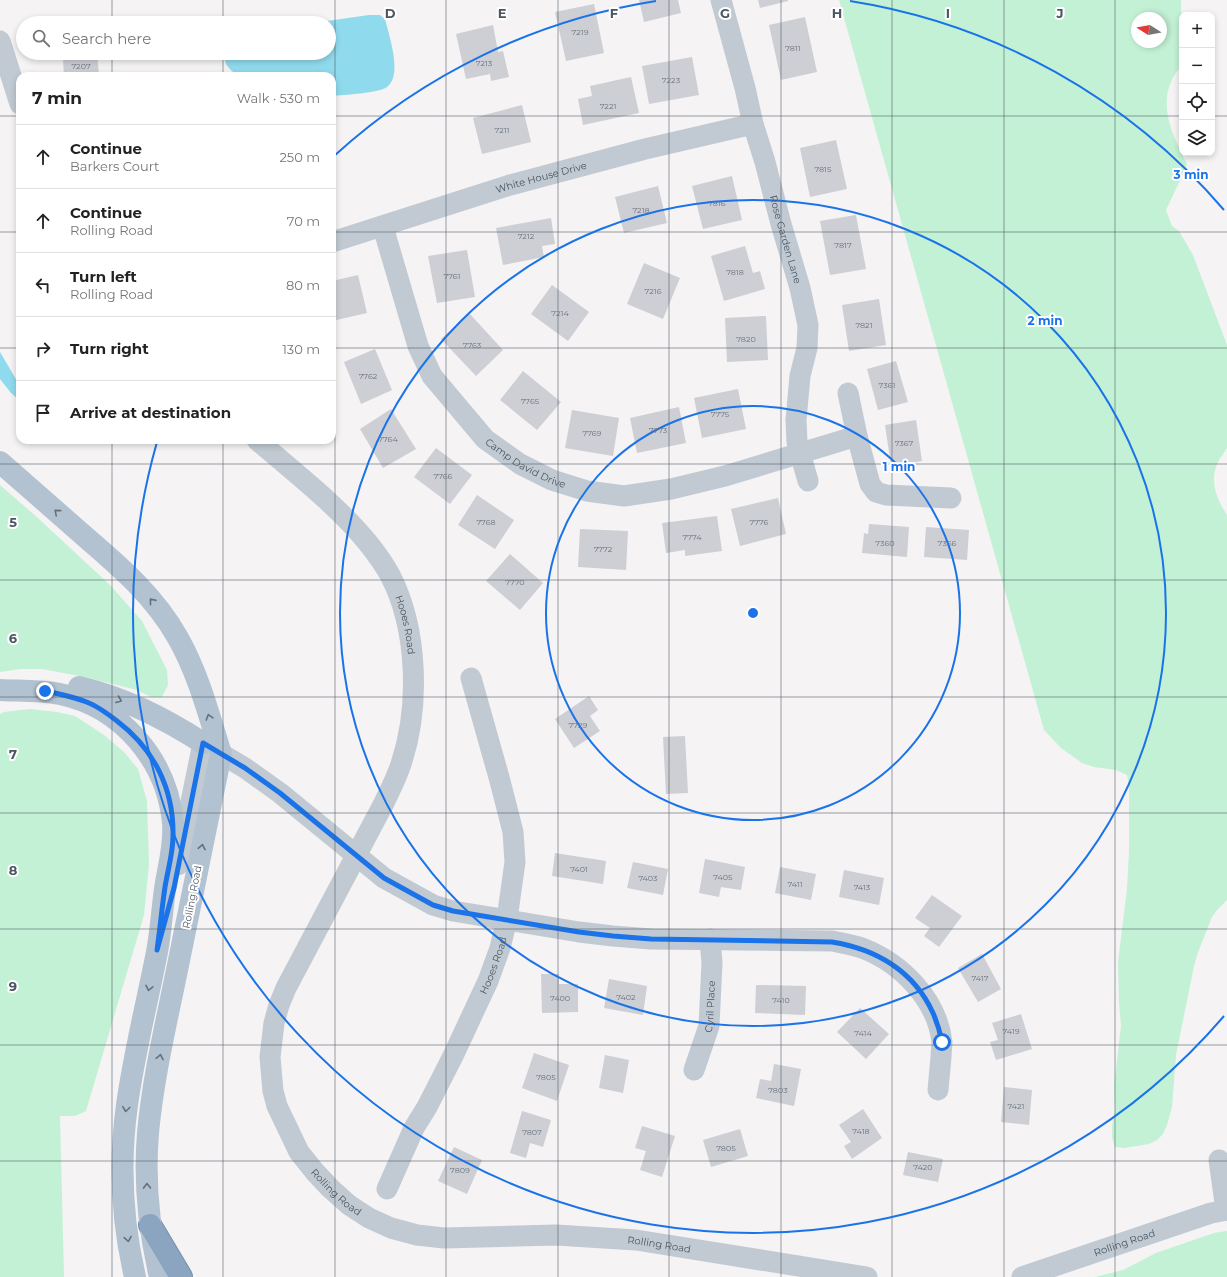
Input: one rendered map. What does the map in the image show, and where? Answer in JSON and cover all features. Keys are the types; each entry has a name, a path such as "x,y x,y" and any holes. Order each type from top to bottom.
{"highway":[{"path":"150,1225 181,1277"}],"main road":[{"path":"0,462 130,576 147,594 162,614 178,638 205,703 212,748"},
{"path":"0,690 26,681 43,681 80,687 118,699 158,716 212,748"},
{"path":"0,690 45,691 90,703 106,712 132,733 143,745 154,761 168,794 173,824 172,852 165,886 157,950"},
{"name":"Rolling Road","path":"160,1277 150,1225 147,1166 148,1134 158,1063 212,748"},
{"name":"Rolling Road","path":"135,1277 127,1235 123,1200 123,1133 132,1071 157,950"}],"street":[{"name":"Rose Garden Lane","path":"721,0 745,88 753,124 800,288 808,324 806,348 800,376 796,420 797,442 808,481"},
{"path":"0,40 16,91"},
{"name":"White House Drive","path":"336,241 510,185 753,124"},
{"name":"Camp David Drive","path":"383,227 418,346 432,376 485,439 520,464 552,480 587,491 624,496 671,489 725,476 857,436"},
{"path":"848,393 857,436 870,484 876,492 886,495 951,498"},
{"name":"Hooes Road","path":"262,444 323,498 368,543 390,575 406,618 412,653 413,689 408,738 395,781 356,856"},
{"name":"Hooes Road","path":"387,1189 414,1128 427,1107 453,1056 488,981 500,948 508,919 515,862 513,832 472,678"},
{"path":"212,748 245,768 280,793 384,878 433,905 453,911 579,932 613,936 651,939 832,942 862,948 876,954 905,974 928,1002 938,1024 942,1042 938,1090"},
{"name":"Rolling Road","path":"157,950 212,748"},
{"name":"Rolling Road","path":"356,856 286,988 274,1023 270,1057 273,1090 277,1106 299,1152 330,1188 349,1205 370,1218 392,1228 417,1235 444,1238 556,1235 636,1240 867,1277"},
{"name":"Cyril Place","path":"694,1070 710,1026 712,962 710,939"},
{"path":"1219,1160 1227,1210"},
{"name":"Rolling Road","path":"1022,1277 1211,1213 1227,1210"}],"green space":[{"path":"839,0 1181,0 1181,12 1179,12 1179,69 1169,87 1167,107 1170,126 1179,148 1179,156 1183,156 1187,164 1166,210 1172,226 1179,231 1193,255 1227,345 1227,448 1217,464 1214,473 1214,486 1218,498 1227,515 1227,900 1212,917 1198,952 1176,1055 1172,1107 1163,1134 1157,1140 1149,1144 1124,1148 1115,1147 1112,1138 1112,1126 1115,1109 1114,1086 1121,1026 1118,962 1127,889 1129,852 1129,786 1127,775 1116,770 1094,767 1082,763 1061,748 1044,730"},
{"path":"0,485 110,585 142,621 167,670 168,685 162,697 151,697 137,690 85,677 42,669 20,669 0,672"},
{"path":"30,709 75,716 104,735 124,752 138,769 147,801 149,864 144,915 86,1111 75,1116 60,1116 64,1277 0,1277 0,714 4,712"},
{"path":"1227,1231 1227,1277 1095,1277 1123,1270 1156,1253 1214,1233"}],"water":[{"path":"369,15 380,15 385,19 394,55 394,74 392,81 387,87 377,91 336,96 336,72 233,72 229,69 226,63 225,60 336,60 336,20"},
{"path":"0,352 16,379 16,397 0,379"}],"building":[{"path":"639,0 678,0 681,13 644,22"},
{"path":"758,0 788,0 788,1 760,8"},
{"path":"594,4 604,53 566,61 555,12"},
{"path":"805,17 817,72 781,80 769,25"},
{"path":"493,25 498,52 503,51 509,77 491,81 490,74 466,79 456,34"},
{"path":"692,57 699,95 649,104 642,66"},
{"path":"63,60 98,60 99,72 64,72"},
{"path":"631,77 639,113 583,125 578,99 592,96 590,86"},
{"path":"522,105 531,142 482,154 473,118"},
{"path":"836,140 847,189 810,197 800,148"},
{"path":"732,176 742,220 703,229 692,186"},
{"path":"658,186 667,223 624,233 615,197"},
{"path":"856,215 866,269 830,275 820,221"},
{"path":"551,218 555,244 542,246 544,257 503,265 496,228"},
{"path":"745,246 753,273 760,271 765,289 724,301 711,256"},
{"path":"467,250 475,297 437,303 428,256"},
{"path":"644,263 680,278 663,319 627,304"},
{"path":"358,275 367,313 336,320 336,280"},
{"path":"552,285 589,312 568,341 531,314"},
{"path":"879,299 886,345 849,351 842,305"},
{"path":"469,313 503,350 476,376 441,339"},
{"path":"766,316 768,360 727,362 725,318"},
{"path":"375,349 392,390 361,404 344,362"},
{"path":"896,361 908,402 878,410 867,369"},
{"path":"523,371 561,402 537,430 500,400"},
{"path":"738,389 746,429 702,438 694,398"},
{"path":"679,407 686,443 637,453 630,418"},
{"path":"391,409 416,449 383,468 360,429"},
{"path":"572,410 619,418 613,456 565,448"},
{"path":"916,420 922,461 891,466 885,425"},
{"path":"436,448 472,475 450,504 414,477"},
{"path":"477,495 514,520 495,549 458,525"},
{"path":"778,498 786,534 740,546 731,509"},
{"path":"717,516 722,551 685,556 685,550 666,553 662,523"},
{"path":"869,524 909,527 907,557 862,553 864,533 868,534"},
{"path":"926,527 969,530 967,560 924,557"},
{"path":"580,529 628,531 626,570 578,567"},
{"path":"510,554 543,583 520,610 486,581"},
{"path":"589,696 598,710 590,716 600,731 574,748 555,719"},
{"path":"685,736 688,793 666,794 663,737"},
{"path":"555,853 606,861 603,884 552,876"},
{"path":"705,859 745,867 741,890 721,887 719,897 699,893"},
{"path":"633,862 668,869 663,895 627,888"},
{"path":"780,867 816,874 811,900 775,893"},
{"path":"844,870 884,878 879,905 839,897"},
{"path":"932,895 962,916 939,947 924,936 930,928 915,918"},
{"path":"982,954 1001,989 978,1002 958,968"},
{"path":"541,974 559,974 559,984 578,984 578,1012 542,1013"},
{"path":"609,979 647,986 643,1015 604,1008"},
{"path":"756,985 806,986 805,1015 755,1013"},
{"path":"860,1008 889,1034 866,1059 837,1032"},
{"path":"1021,1014 1032,1049 996,1060 990,1042 998,1040 992,1023"},
{"path":"534,1053 569,1065 557,1101 522,1088"},
{"path":"605,1055 629,1060 623,1093 599,1088"},
{"path":"774,1064 801,1069 794,1106 756,1098 760,1079 771,1081"},
{"path":"1004,1087 1032,1090 1029,1125 1001,1122"},
{"path":"863,1109 882,1138 852,1159 844,1146 851,1142 839,1125"},
{"path":"522,1111 551,1120 543,1147 530,1143 526,1158 510,1153"},
{"path":"642,1126 675,1136 662,1177 640,1170 646,1151 635,1148"},
{"path":"740,1129 748,1156 711,1167 703,1140"},
{"path":"454,1147 482,1160 467,1194 438,1181"},
{"path":"908,1152 943,1159 938,1182 903,1175"}],"route":[{"path":"45,691 90,703 106,712 132,733 143,745 154,761 162,777 172,812 173,837 157,950 174,888 203,743 264,781 384,878 433,905 453,911 579,932 613,936 651,939 832,942 862,948 891,963 905,974 918,988 933,1012 938,1024 942,1042"}]}
